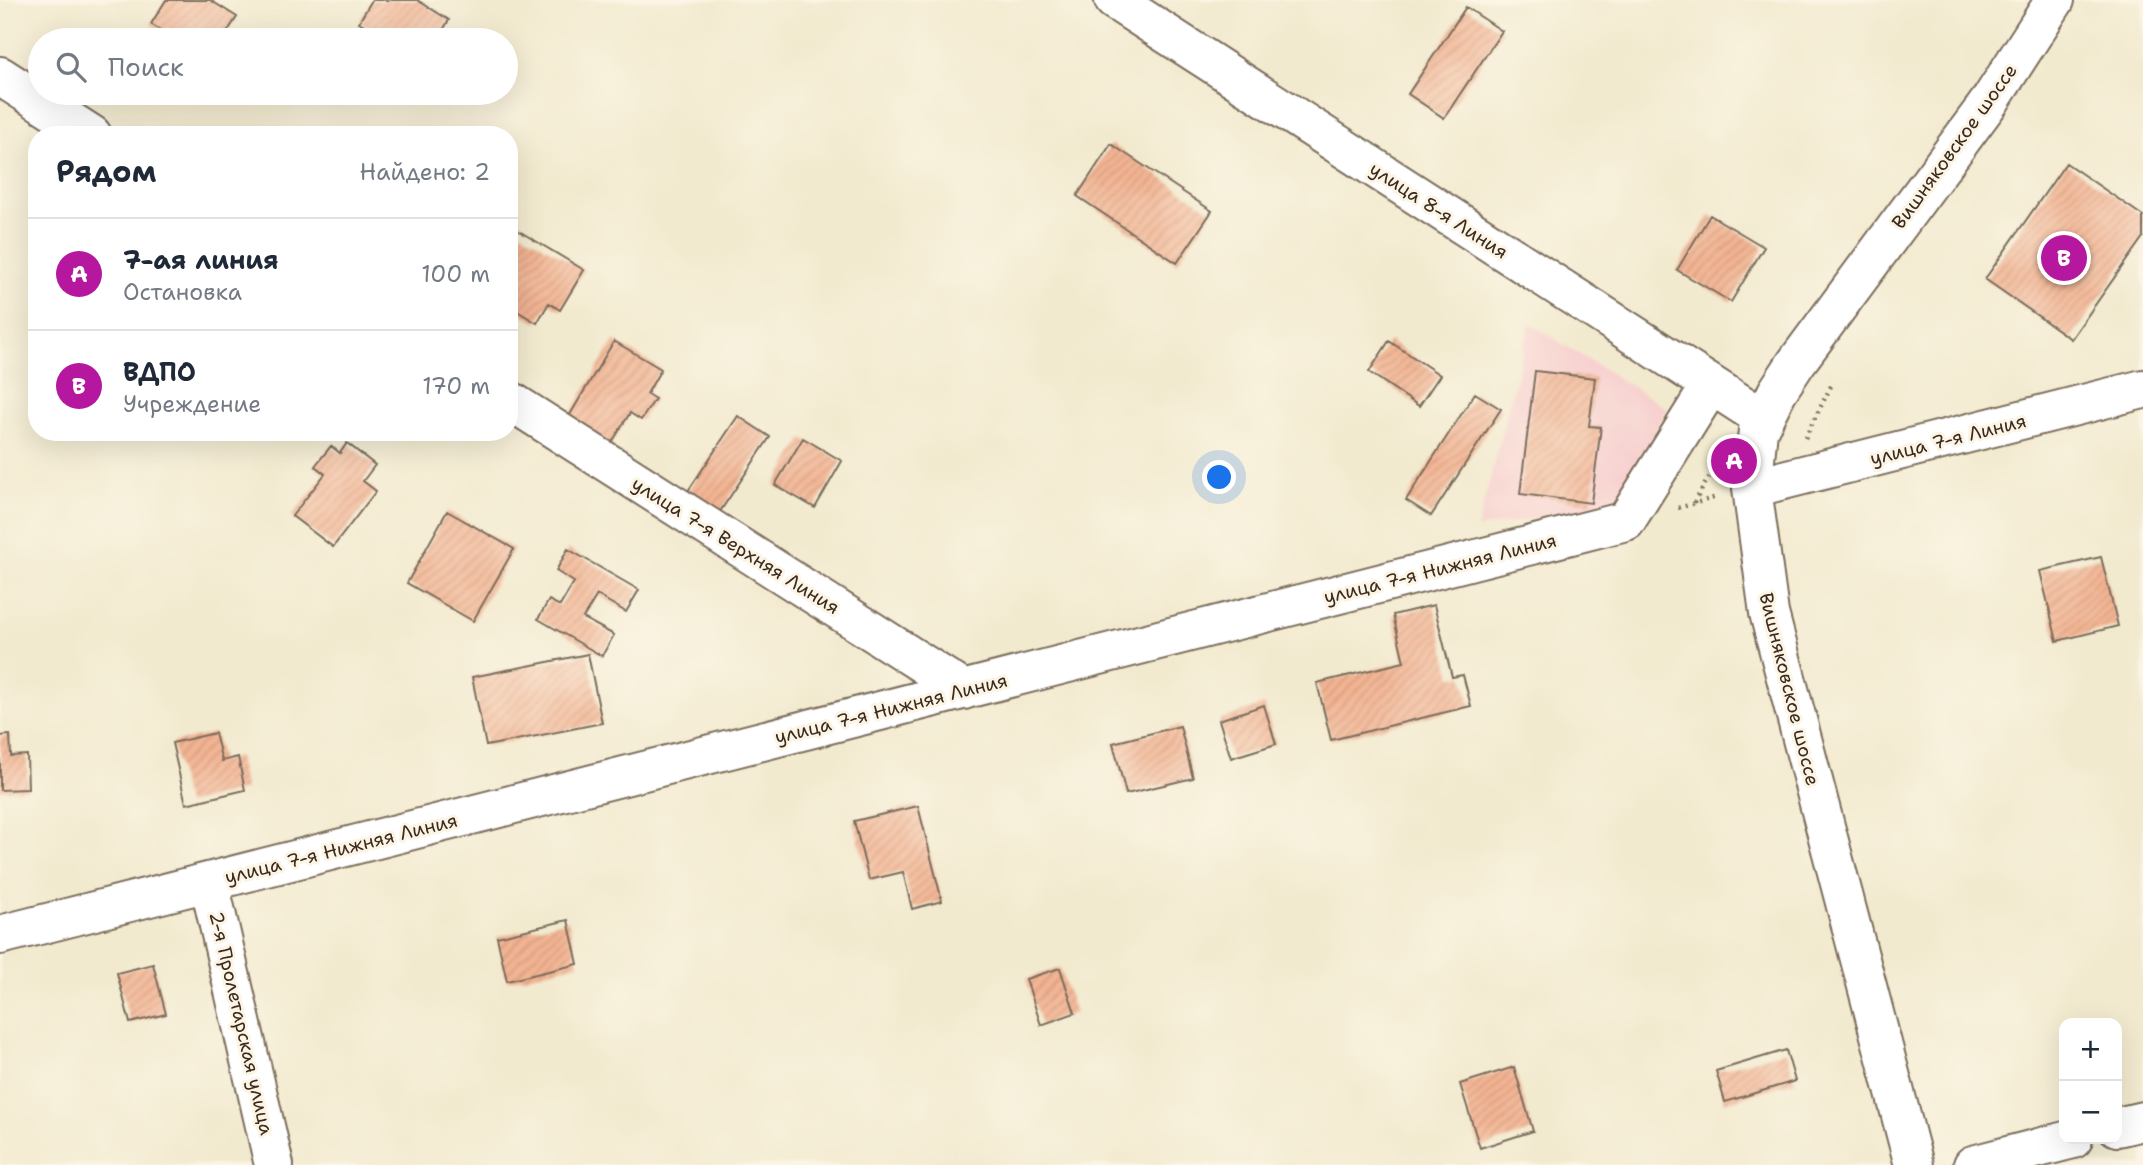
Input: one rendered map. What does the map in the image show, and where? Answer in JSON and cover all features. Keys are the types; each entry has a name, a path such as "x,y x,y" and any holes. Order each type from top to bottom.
{"street":[{"name":"улица 8-я Линия","path":"1114,0 1764,419"},
{"name":"Вишняковское шоссе","path":"1914,1165 1769,613 1768,484 1758,430 1777,392 1796,363 1990,101 2055,0"},
{"path":"0,76 28,94"},
{"path":"45,105 78,126"},
{"path":"1626,521 1711,385"},
{"name":"улица 7-я Линия","path":"1768,484 2143,389"},
{"name":"улица 7-я Верхняя Линия","path":"518,406 964,690"},
{"name":"улица 7-я Нижняя Линия","path":"0,935 1626,521"},
{"name":"2-я Пролетарская улица","path":"209,882 274,1165"},
{"path":"2122,1127 2143,1121"},
{"path":"1973,1165 2059,1143"}],"path":[{"path":"1626,521 1768,484 1833,382"}],"shaded area":[{"path":"1530,324 1667,408 1619,503 1477,529"}],"building":[{"path":"166,0 210,0 237,17 230,28 157,28 151,24"},
{"path":"372,0 417,0 449,20 444,28 369,28 359,22"},
{"path":"1466,7 1502,31 1444,118 1408,94"},
{"path":"1111,144 1212,211 1177,263 1077,196"},
{"path":"2066,163 2143,216 2143,237 2071,339 1985,279"},
{"path":"1710,215 1764,247 1731,302 1677,270"},
{"path":"518,230 584,270 560,310 549,303 537,323 518,311"},
{"path":"614,341 661,369 647,394 655,399 641,420 630,413 611,444 568,418"},
{"path":"1389,341 1440,375 1419,406 1369,372"},
{"path":"1535,371 1595,378 1589,426 1601,427 1591,503 1520,494"},
{"path":"1475,393 1501,409 1431,516 1406,500"},
{"path":"738,416 770,437 719,513 688,491"},
{"path":"803,438 842,461 815,508 775,485"},
{"path":"347,443 375,465 363,481 376,491 333,547 292,516 325,474 315,466 331,446 340,453"},
{"path":"447,511 514,549 473,621 407,583"},
{"path":"568,549 639,590 626,612 597,595 583,618 614,635 602,656 538,619 549,600 560,606 574,582 556,571"},
{"path":"2101,557 2118,626 2057,641 2040,571"},
{"path":"1434,605 1452,677 1463,675 1471,706 1331,740 1317,683 1404,662 1393,615"},
{"path":"588,654 602,723 486,746 472,677"},
{"path":"1264,705 1276,744 1231,758 1219,720"},
{"path":"1180,726 1193,778 1126,794 1113,743"},
{"path":"215,733 222,761 238,757 245,790 186,804 172,743"},
{"path":"10,735 11,756 27,755 28,789 0,790 0,736"},
{"path":"918,806 942,901 912,909 903,872 869,880 854,821"},
{"path":"568,920 578,964 507,981 497,937"},
{"path":"153,964 166,1014 130,1023 117,973"},
{"path":"1060,968 1075,1013 1041,1025 1026,979"},
{"path":"1786,1050 1795,1081 1725,1102 1716,1071"},
{"path":"1514,1067 1533,1131 1480,1148 1460,1084"}],"place":[{"name":"ВДПО","path":"2064,258"},
{"name":"7-ая линия","path":"1734,461"}]}
